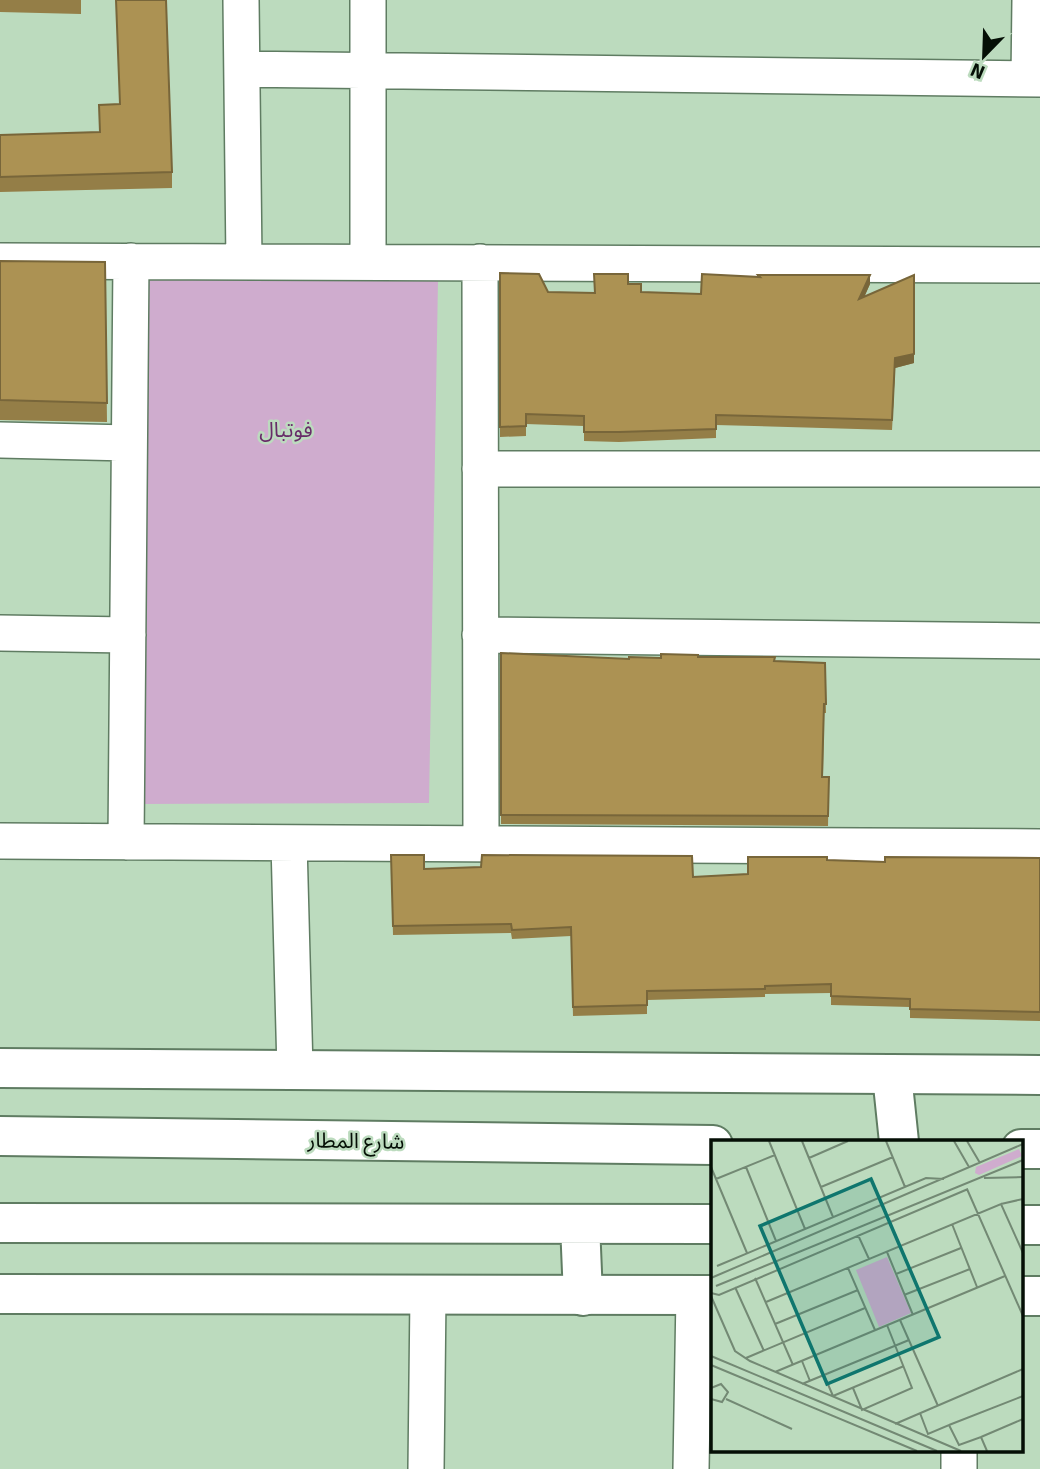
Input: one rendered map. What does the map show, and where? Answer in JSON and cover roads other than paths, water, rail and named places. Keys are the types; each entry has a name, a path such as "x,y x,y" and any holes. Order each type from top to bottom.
{"street":[{"path":"241,0 244,262"},
{"path":"368,0 368,262"},
{"path":"242,69 1035,79 1030,0"},
{"path":"0,261 1040,265"},
{"path":"126,842 131,261"},
{"path":"480,262 481,844"},
{"path":"0,440 129,443"},
{"path":"480,469 1040,469"},
{"path":"0,633 128,635"},
{"path":"480,635 1040,641"},
{"path":"0,841 1040,847"},
{"path":"289,843 295,1070"},
{"path":"0,1068 1040,1075"},
{"path":"892,1075 899,1140"},
{"name":"شارع المطار","path":"0,1136 711,1145"},
{"path":"0,1223 711,1224"},
{"path":"580,1224 583,1296"},
{"path":"0,1294 703,1295 691,1469"},
{"path":"426,1469 428,1295"}],"park label":[{"name":"فوتبال","path":"286,430"}]}
